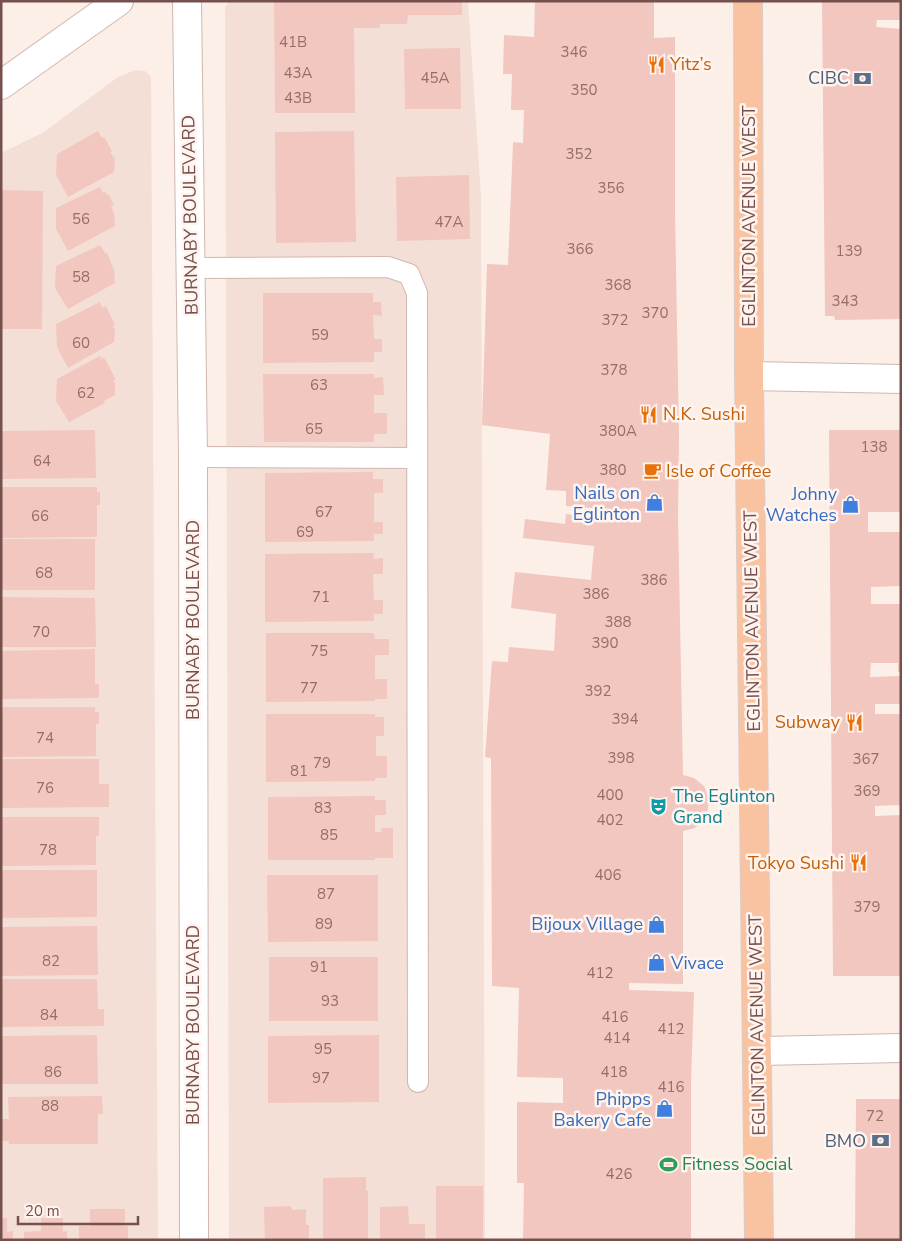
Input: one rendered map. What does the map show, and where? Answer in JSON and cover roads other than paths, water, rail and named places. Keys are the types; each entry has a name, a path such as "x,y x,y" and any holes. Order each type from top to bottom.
{"main road":[{"name":"EGLINTON AVENUE WEST","path":"748,1 749,376 759,1240"}],"street":[{"path":"1,85 119,1"},
{"name":"BURNABY BOULEVARD","path":"187,1 192,268 194,1240"},
{"path":"749,376 901,379"},
{"path":"757,1051 901,1048"}],"lane":[{"path":"192,268 388,267 409,274 417,293 418,1082"},
{"path":"193,457 418,458"}],"place":[{"name":"Yitz’s","path":"656,64"},
{"name":"CIBC","path":"863,78"},
{"name":"N.K. Sushi","path":"649,414"},
{"name":"Isle of Coffee","path":"652,471"},
{"name":"Nails on Eglinton","path":"654,503"},
{"name":"Johny Watches","path":"851,504"},
{"name":"Subway","path":"854,722"},
{"name":"The Eglinton Grand","path":"659,806"},
{"name":"Tokyo Sushi","path":"858,863"},
{"name":"Bijoux Village","path":"657,924"},
{"name":"Vivace","path":"657,963"},
{"name":"Phipps Bakery Cafe","path":"665,1109"},
{"name":"BMO","path":"880,1141"},
{"name":"Fitness Social","path":"668,1164"}]}
